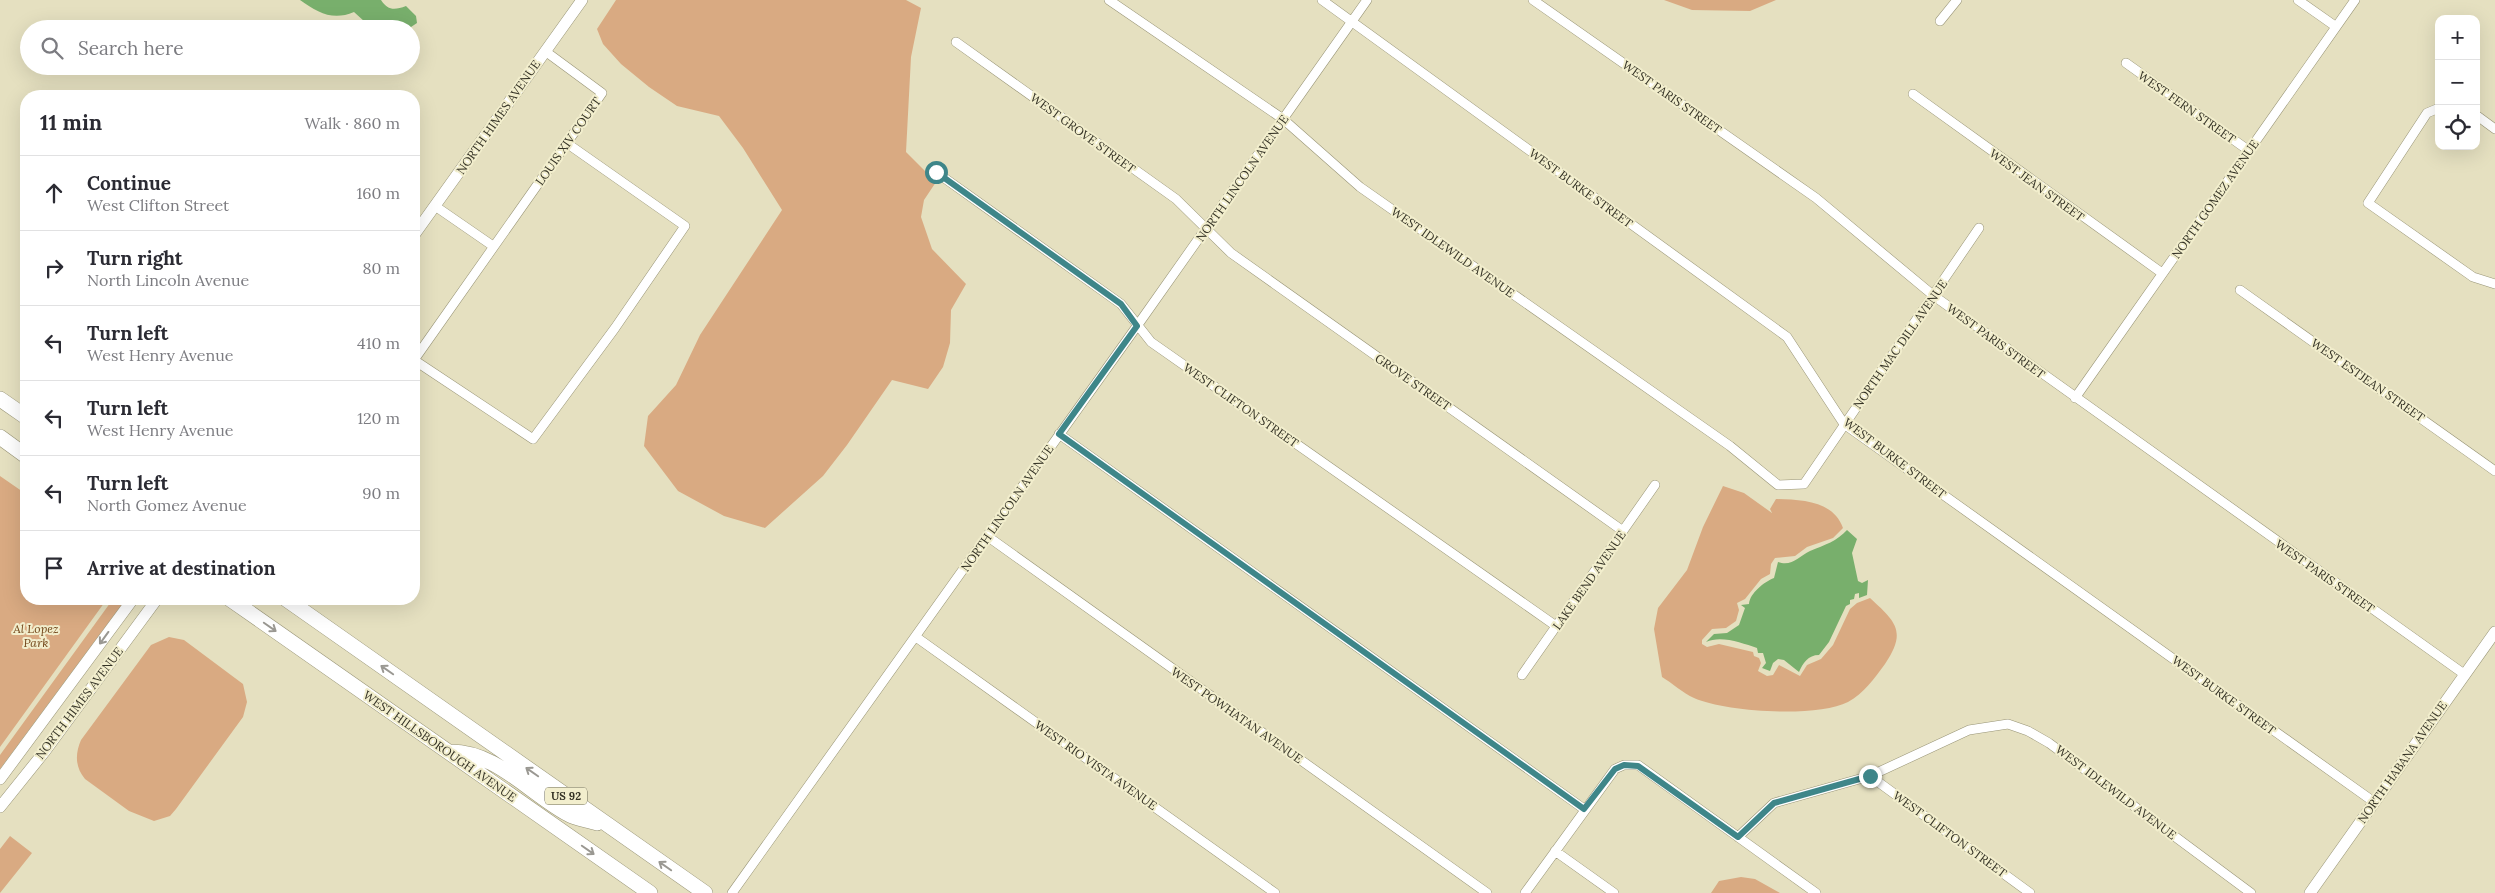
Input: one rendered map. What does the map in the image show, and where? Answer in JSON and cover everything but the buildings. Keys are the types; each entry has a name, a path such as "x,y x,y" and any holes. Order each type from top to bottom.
{"main road":[{"path":"0,399 20,413"},
{"path":"0,437 20,452"},
{"name":"WEST HILLSBOROUGH AVENUE","path":"239,605 650,893"},
{"name":"US 92","path":"295,605 705,893"},
{"path":"449,752 466,752 485,758 569,815 609,826"}],"street":[{"name":"NORTH HIMES AVENUE","path":"420,227 582,0"},
{"name":"WEST IDLEWILD AVENUE","path":"1109,0 1283,119 1360,187 1730,446 1778,485 1804,484"},
{"name":"WEST BURKE STREET","path":"1322,0 1787,337 1844,424 2374,802"},
{"name":"NORTH LINCOLN AVENUE","path":"732,893 1368,0"},
{"name":"WEST PARIS STREET","path":"1532,0 1816,198 1934,296 2464,674"},
{"path":"1940,21 1956,0"},
{"path":"2298,0 2335,26"},
{"name":"NORTH GOMEZ AVENUE","path":"2075,398 2355,0"},
{"name":"WEST GROVE STREET","path":"956,42 1176,199 1206,228"},
{"name":"LOUIS XIV COURT","path":"420,351 493,246 568,144 602,93 545,51"},
{"name":"WEST FERN STREET","path":"2126,64 2248,150"},
{"name":"WEST JEAN STREET","path":"1913,94 2162,274"},
{"path":"2435,110 2427,113 2368,203 2473,277 2495,284"},
{"path":"2480,118 2495,129"},
{"path":"420,364 533,439 615,328 685,226 568,144"},
{"name":"WEST CLIFTON STREET","path":"936,172 1121,304 1151,342 1556,626"},
{"path":"436,206 493,246"},
{"name":"GROVE STREET","path":"1206,228 1232,253 1623,531"},
{"name":"NORTH MAC DILL AVENUE","path":"1804,484 1979,228"},
{"name":"WEST ESTJEAN STREET","path":"2240,290 2495,471"},
{"path":"1059,434 1584,809"},
{"name":"LAKE BEND AVENUE","path":"1522,675 1655,485"},
{"name":"WEST POWHATAN AVENUE","path":"987,536 1487,893"},
{"name":"NORTH HIMES AVENUE","path":"0,778 129,605"},
{"name":"NORTH HIMES AVENUE","path":"1,802 45,750 153,605"},
{"name":"NORTH HABANA AVENUE","path":"2310,893 2495,632"},
{"name":"WEST RIO VISTA AVENUE","path":"916,637 1275,893"},
{"name":"WEST IDLEWILD AVENUE","path":"1870,776 1969,730 2008,724 2028,731 2049,743 2250,893"},
{"path":"30,738 45,750"},
{"path":"1526,893 1584,809 1615,769 1624,765 1638,766 1816,893"},
{"path":"1738,837 1774,803 1870,776"},
{"name":"WEST CLIFTON STREET","path":"1870,776 2030,893"},
{"path":"1556,851 1614,893"}],"green space":[{"path":"616,0 906,0 921,8 911,57 906,152 936,182 924,200 921,217 932,249 966,284 951,310 950,343 943,367 928,389 892,380 823,476 765,528 724,516 678,491 644,446 648,416 676,385 700,335 782,210 743,148 719,116 677,106 649,87 621,64 603,44 597,29"},
{"path":"1664,0 1776,0 1750,11 1692,10"},
{"name":"Al Lopez Park","path":"0,476 20,490 20,605 103,605 0,747"},
{"path":"1723,486 1744,493 1772,513 1770,509 1776,499 1815,503 1832,512 1843,528 1833,538 1807,547 1795,556 1775,558 1771,564 1770,574 1761,579 1745,599 1737,603 1739,610 1736,621 1726,628 1712,629 1702,640 1702,644 1707,647 1719,644 1753,652 1754,656 1759,658 1761,663 1758,671 1767,676 1773,675 1779,665 1800,676 1807,665 1821,659 1833,645 1850,609 1857,603 1870,598 1892,621 1897,635 1896,643 1892,653 1873,680 1864,690 1848,702 1834,707 1815,710 1749,710 1727,707 1694,698 1662,677 1654,629 1658,608 1687,570 1703,527"},
{"path":"109,605 122,605 0,769 0,755"},
{"path":"169,637 184,640 243,684 247,702 243,717 176,809 170,816 154,821 129,811 85,779 79,770 77,755 81,740 151,645"},
{"path":"10,836 32,853 0,893 0,849"},
{"path":"1741,877 1755,879 1780,893 1711,893 1719,881"}],"shaded area":[{"path":"300,0 381,0 392,9 406,6 416,16 417,20 363,20 354,12 346,15 332,16 313,9"},
{"path":"1847,530 1857,539 1852,553 1858,581 1862,583 1868,580 1867,595 1859,598 1859,593 1855,594 1854,599 1850,600 1850,604 1846,606 1829,642 1819,655 1812,656 1806,660 1799,672 1784,660 1778,659 1773,663 1770,671 1762,668 1766,663 1763,653 1758,653 1757,648 1745,644 1718,639 1706,642 1714,634 1727,633 1739,625 1745,608 1741,605 1749,604 1758,588 1774,578 1778,562 1791,562 1835,540"}],"route":[{"path":"936,172 1121,304 1137,326 1059,434 1570,800 1584,809 1615,769 1624,765 1638,766 1738,837 1774,803 1870,776"}]}
